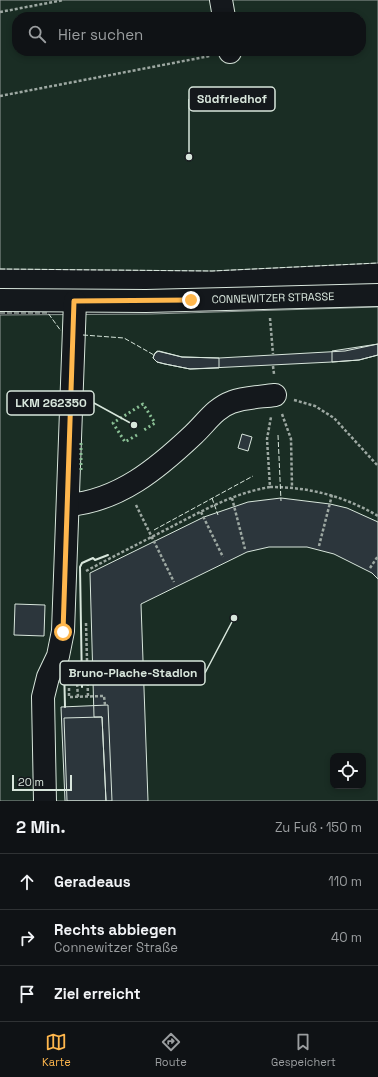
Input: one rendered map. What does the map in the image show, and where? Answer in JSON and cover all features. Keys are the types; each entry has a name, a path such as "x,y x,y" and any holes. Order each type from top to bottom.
{"street":[{"path":"221,0 223,12"},
{"name":"CONNEWITZER STRASSE","path":"0,300 74,301 378,295"},
{"path":"44,801 43,697 48,677 58,656 63,632 74,301"},
{"path":"68,505 99,500 151,473 195,434 213,413 232,402 274,395"}],"path":[{"path":"0,12 64,0"},
{"path":"0,96 204,56"},
{"path":"269,298 273,354"},
{"path":"274,395 315,406 334,418 378,466"},
{"path":"274,395 291,439 292,486"},
{"path":"267,439 270,487"},
{"path":"85,572 202,512 250,490 292,486 332,495 353,503 378,516"},
{"path":"320,546 332,495"},
{"path":"232,498 245,549"},
{"path":"135,504 174,582"},
{"path":"202,512 223,557"},
{"path":"370,568 378,556"},
{"path":"86,618 88,697"},
{"path":"76,666 78,697"},
{"path":"69,688 69,697 104,696 104,705"}],"green space":[{"path":"0,0 378,0 378,263 212,271 0,269"},
{"path":"378,307 378,801 0,801 0,315 151,314"}],"building":[{"path":"378,344 378,355 359,360 332,362 190,369 157,362 153,358 157,351 182,357 219,358 345,351"},
{"path":"378,344 378,355 359,360 332,362 332,351"},
{"path":"159,351 182,357 219,358 219,368 190,369 157,362 153,358 155,353"},
{"path":"242,434 252,437 248,451 238,448"},
{"path":"281,498 330,504 347,508 378,522 378,579 372,573 334,554 307,547 269,547 247,552 141,604 148,801 106,801 102,717 94,717 90,573 204,517 248,502"},
{"path":"15,604 45,605 44,636 14,635"},
{"path":"108,705 112,801 65,801 61,707"},
{"path":"102,717 106,801 67,801 64,718"}],"hedge":[{"path":"137,435 125,442 113,423 143,404 155,423 144,430"},
{"path":"81,442 81,470"}],"fence":[{"path":"0,269 212,271 378,263"},
{"path":"0,313 48,313 61,331"},
{"path":"83,335 124,338 154,355"},
{"path":"278,435 281,501"},
{"path":"154,530 253,476"},
{"path":"212,498 218,515"}],"wall":[{"path":"82,687 80,567 82,563 93,558 95,560 108,555"},
{"path":"64,666 65,707"}],"place":[{"name":"Südfriedhof","path":"189,157"},
{"name":"LKM 262350","path":"134,425"},
{"name":"Bruno-Plache-Stadion","path":"234,618"}],"route":[{"path":"63,632 74,301 191,300"}]}
